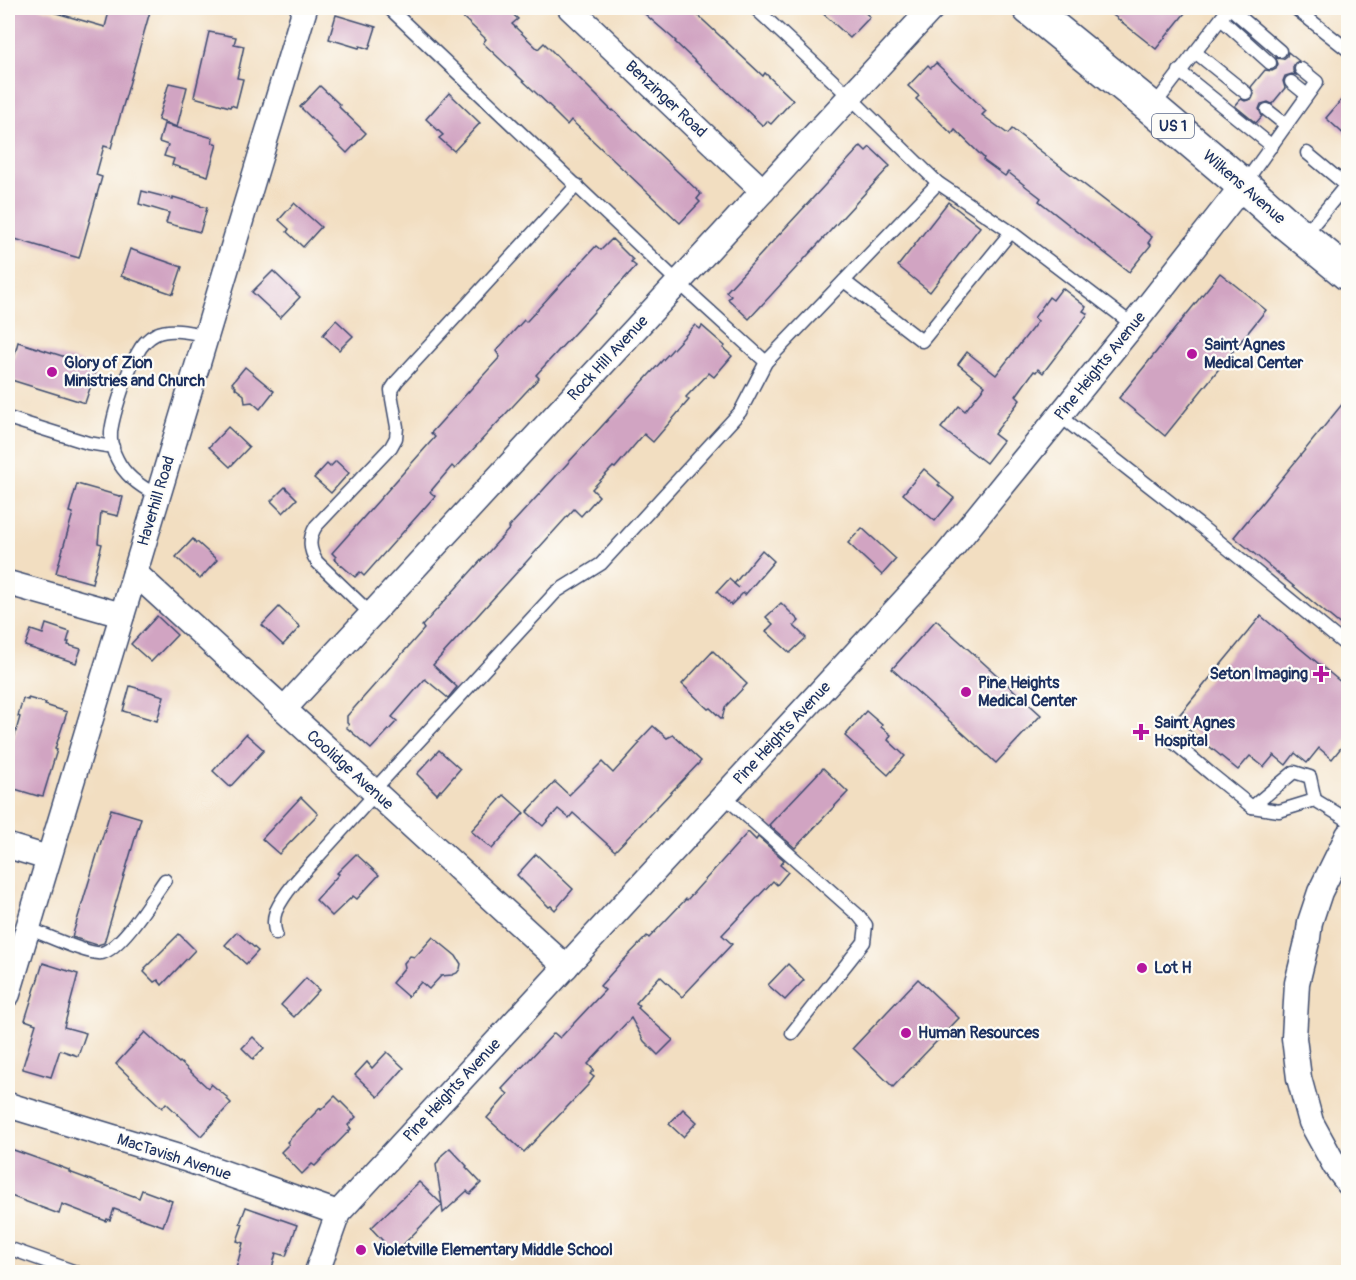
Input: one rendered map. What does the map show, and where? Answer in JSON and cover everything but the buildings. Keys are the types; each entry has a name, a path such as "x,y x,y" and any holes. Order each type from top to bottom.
{"main road":[{"name":"Wilkens Avenue","path":"1029,8 1152,108 1303,237 1345,265"}],"street":[{"name":"Haverhill Road","path":"8,994 305,8"},
{"name":"Benzinger Road","path":"570,8 763,191"},
{"name":"Rock Hill Avenue","path":"284,709 932,8"},
{"name":"Pine Heights Avenue","path":"317,1272 338,1213 943,559 1243,185"},
{"name":"Coolidge Avenue","path":"135,573 566,967"},
{"path":"8,583 122,615"},
{"path":"1348,835 1320,892 1310,922 1297,983 1294,1038 1299,1078 1311,1122 1335,1166 1348,1183"},
{"path":"8,846 48,858"},
{"name":"MacTavish Avenue","path":"8,1105 185,1159 338,1213"}],"lane":[{"path":"388,8 766,362"},
{"path":"755,8 938,183 1011,232 1133,325"},
{"path":"1152,108 1230,8 1280,51"},
{"path":"1295,8 1348,50"},
{"path":"1221,19 1270,63"},
{"path":"1195,52 1246,93"},
{"path":"1243,185 1317,82 1301,69"},
{"path":"1179,71 1272,146"},
{"path":"1291,82 1307,95"},
{"path":"1267,110 1286,125"},
{"path":"1303,237 1347,186 1307,153"},
{"path":"276,933 274,917 287,894 374,792 556,592 601,564 740,412 766,362 938,183"},
{"path":"371,614 317,562 310,545 311,534 391,447 396,438 397,427 391,390 397,381 577,185"},
{"path":"844,281 922,341 1011,232"},
{"path":"157,495 142,488 123,470 116,459 111,435 123,390 134,359 146,342 156,334 182,331 206,335"},
{"path":"1059,416 1206,531 1348,647"},
{"path":"8,418 88,443 113,447"},
{"path":"1172,741 1252,807 1279,811 1315,800"},
{"path":"1252,807 1294,772 1310,777 1315,800 1348,820"},
{"path":"724,796 859,916 866,925 864,942 792,1033"},
{"path":"27,928 89,952 101,954 112,948 127,933 165,880"},
{"path":"8,1248 62,1270 76,1272"}],"place":[{"name":"Saint Agnes Medical Center","path":"1192,354"},
{"name":"Glory of Zion Ministries and Church","path":"52,372"},
{"name":"Seton Imaging","path":"1321,674"},
{"name":"Pine Heights Medical Center","path":"966,692"},
{"name":"Saint Agnes Hospital","path":"1141,732"},
{"name":"Lot H","path":"1142,968"},
{"name":"Human Resources","path":"906,1033"},
{"name":"Violetville Elementary Middle School","path":"361,1250"}]}
